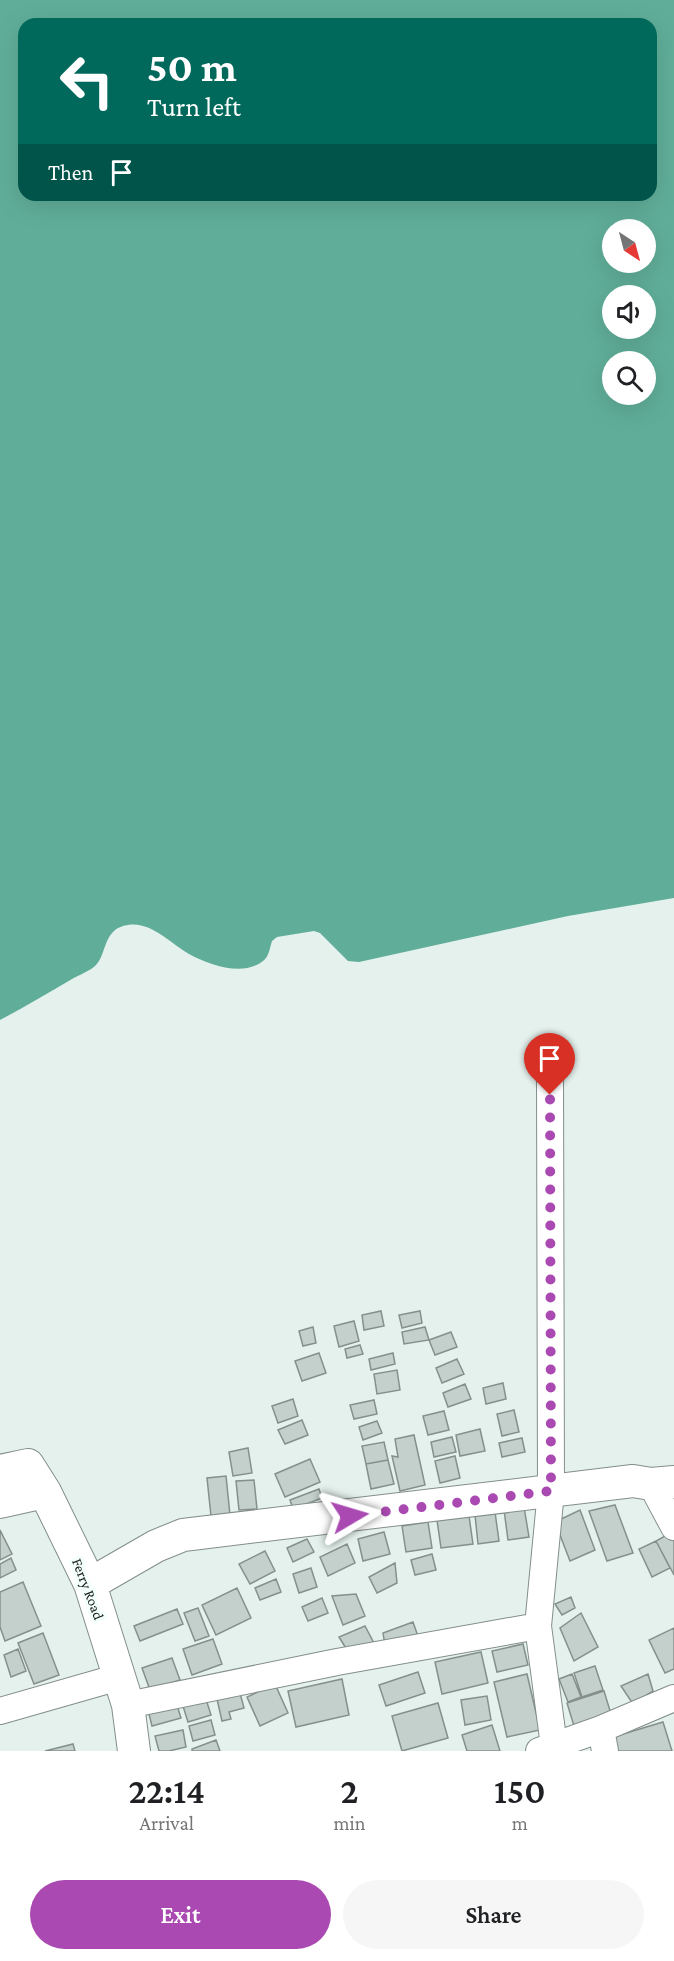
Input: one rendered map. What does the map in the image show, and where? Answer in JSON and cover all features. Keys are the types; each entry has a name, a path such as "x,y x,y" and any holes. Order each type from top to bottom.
{"street":[{"path":"550,1072 551,1491 538,1626 546,1749 603,1740 674,1698"},
{"name":"Ferry Road","path":"9,1462 45,1492 90,1584 123,1691 134,1751"},
{"path":"90,1584 156,1546 183,1535 633,1481 662,1483 674,1527"},
{"path":"0,1502 45,1492"},
{"path":"0,1711 123,1691 337,1662 538,1626"}],"shaded area":[{"path":"0,0 674,0 674,898 568,916 359,962 348,961 320,933 314,931 277,937 272,941 263,961 255,966 236,969 206,962 189,954 145,926 128,925 120,927 110,936 96,965 0,1020"}],"building":[{"path":"381,1311 384,1326 364,1330 362,1315"},
{"path":"420,1311 422,1323 402,1328 399,1315"},
{"path":"354,1321 359,1341 339,1347 334,1326"},
{"path":"313,1327 316,1343 303,1346 299,1331"},
{"path":"425,1327 429,1340 404,1344 402,1332"},
{"path":"451,1332 457,1347 435,1355 429,1340"},
{"path":"360,1345 363,1354 347,1358 345,1349"},
{"path":"319,1353 326,1373 302,1381 295,1361"},
{"path":"393,1353 395,1364 371,1370 369,1359"},
{"path":"457,1359 464,1374 442,1383 436,1368"},
{"path":"397,1370 400,1390 377,1394 374,1374"},
{"path":"503,1383 506,1399 486,1404 483,1388"},
{"path":"465,1384 471,1399 448,1407 443,1393"},
{"path":"293,1399 298,1416 278,1423 272,1406"},
{"path":"374,1400 377,1414 354,1419 350,1405"},
{"path":"514,1410 519,1432 502,1436 497,1414"},
{"path":"444,1411 449,1430 428,1435 423,1416"},
{"path":"302,1420 308,1435 285,1444 278,1430"},
{"path":"377,1421 382,1433 363,1440 359,1427"},
{"path":"480,1429 485,1451 460,1456 456,1435"},
{"path":"414,1435 425,1485 400,1491 392,1456 398,1457 395,1439"},
{"path":"452,1437 456,1452 434,1457 431,1442"},
{"path":"522,1438 525,1452 502,1457 499,1443"},
{"path":"384,1442 388,1460 366,1464 362,1446"},
{"path":"248,1448 252,1473 233,1476 229,1452"},
{"path":"455,1456 460,1478 440,1483 435,1461"},
{"path":"310,1459 320,1482 285,1497 275,1474"},
{"path":"388,1460 394,1484 371,1489 366,1464"},
{"path":"226,1476 230,1515 211,1516 207,1478"},
{"path":"254,1480 257,1509 239,1510 236,1481"},
{"path":"319,1489 322,1498 293,1509 290,1500"},
{"path":"615,1505 633,1553 607,1561 589,1511"},
{"path":"524,1507 529,1537 508,1540 504,1510"},
{"path":"580,1510 595,1550 570,1561 555,1522"},
{"path":"495,1512 499,1541 478,1544 475,1515"},
{"path":"469,1516 473,1544 441,1548 437,1520"},
{"path":"428,1522 432,1548 406,1552 402,1526"},
{"path":"0,1530 12,1554 0,1560"},
{"path":"674,1531 674,1575 656,1541"},
{"path":"384,1532 390,1554 363,1561 358,1539"},
{"path":"307,1539 314,1552 293,1562 287,1548"},
{"path":"656,1541 670,1568 652,1577 639,1549"},
{"path":"347,1544 355,1563 328,1576 320,1557"},
{"path":"265,1551 275,1571 250,1584 239,1564"},
{"path":"432,1554 436,1570 415,1575 411,1560"},
{"path":"11,1558 16,1570 0,1578 0,1564"},
{"path":"395,1563 397,1583 377,1593 369,1577"},
{"path":"311,1568 317,1587 299,1593 293,1574"},
{"path":"276,1579 281,1592 260,1600 255,1588"},
{"path":"23,1582 41,1626 5,1641 0,1627 0,1592"},
{"path":"237,1588 251,1618 216,1635 202,1605"},
{"path":"356,1594 365,1616 343,1625 332,1596"},
{"path":"571,1597 575,1608 562,1615 555,1604"},
{"path":"322,1598 328,1613 308,1621 302,1607"},
{"path":"198,1608 209,1636 195,1641 184,1613"},
{"path":"177,1609 183,1624 140,1641 134,1626"},
{"path":"581,1613 598,1647 574,1661 560,1628"},
{"path":"413,1622 419,1639 386,1651 383,1633"},
{"path":"365,1626 376,1647 352,1658 339,1637"},
{"path":"674,1628 674,1669 665,1673 649,1640"},
{"path":"43,1633 59,1675 34,1684 18,1643"},
{"path":"213,1639 222,1664 192,1675 183,1649"},
{"path":"523,1644 528,1665 497,1672 492,1651"},
{"path":"18,1649 26,1671 11,1677 4,1655"},
{"path":"481,1652 488,1683 442,1694 435,1662"},
{"path":"172,1658 180,1680 150,1690 142,1668"},
{"path":"595,1666 603,1690 582,1697 574,1673"},
{"path":"418,1672 425,1693 386,1706 379,1685"},
{"path":"527,1674 540,1730 507,1737 494,1682"},
{"path":"572,1674 581,1697 568,1702 559,1679"},
{"path":"648,1674 653,1691 633,1704 621,1686"},
{"path":"342,1679 349,1715 296,1727 288,1691"},
{"path":"275,1684 288,1713 260,1726 247,1697"},
{"path":"604,1691 611,1714 574,1726 567,1703"},
{"path":"240,1693 244,1708 229,1712 231,1719 222,1721 217,1699"},
{"path":"205,1696 211,1715 188,1722 182,1703"},
{"path":"487,1696 491,1720 465,1725 461,1700"},
{"path":"176,1702 181,1718 152,1726 148,1710"},
{"path":"438,1703 448,1738 402,1751 392,1716"},
{"path":"211,1720 215,1735 193,1741 189,1726"},
{"path":"663,1722 672,1751 614,1751 610,1738"},
{"path":"492,1725 500,1751 467,1751 462,1735"},
{"path":"183,1730 186,1747 159,1751 155,1736"},
{"path":"216,1740 220,1751 192,1751 192,1749"},
{"path":"73,1744 75,1751 45,1751"}],"route":[{"path":"350,1516 551,1491 550,1095"}]}
